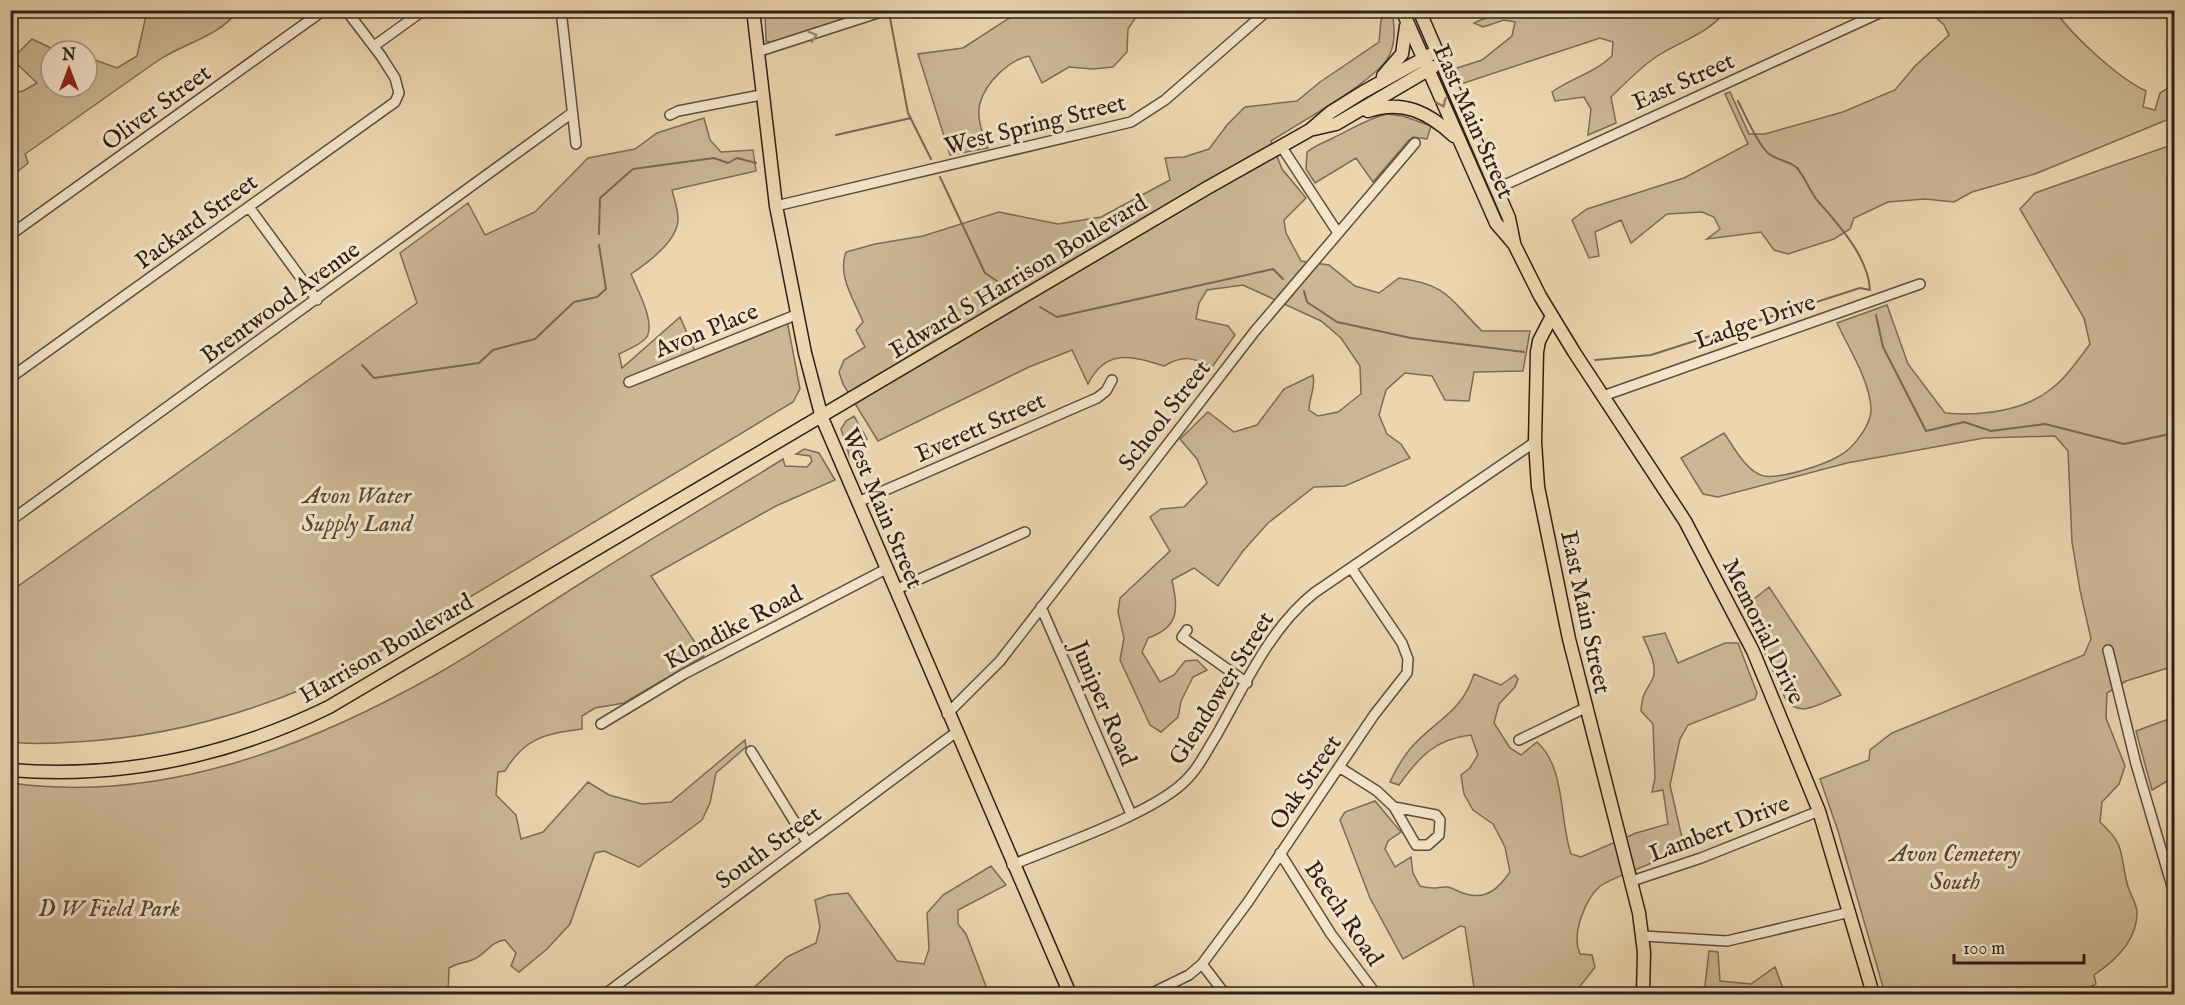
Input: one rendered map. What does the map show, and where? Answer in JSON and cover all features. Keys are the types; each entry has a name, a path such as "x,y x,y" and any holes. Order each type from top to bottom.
{"main road":[{"name":"West Main Street","path":"753,10 761,95 776,206 822,418 1012,866 1070,994"},
{"name":"East Main Street","path":"1419,10 1509,218 1514,244"},
{"name":"East Main Street","path":"1404,15 1496,223 1514,244 1552,316 1539,341 1537,352 1535,442 1538,487 1585,708 1632,881 1643,936 1643,994"},
{"path":"1363,92 1388,72 1402,54 1406,39 1404,15"},
{"name":"Edward S Harrison Boulevard","path":"749,460 1310,130 1331,112 1363,92 1439,57"},
{"name":"Edward S Harrison Boulevard","path":"1310,130 1336,123 1425,63"},
{"path":"1336,123 1376,108 1399,106 1429,115 1458,139"},
{"name":"Memorial Drive","path":"1552,316 1675,505 1713,570 1763,672 1819,811 1874,994"},
{"name":"Harrison Boulevard","path":"10,770 90,772 157,764 237,745 301,721 364,687 749,460"}],"street":[{"name":"Oliver Street","path":"10,235 324,10"},
{"path":"346,10 374,46 424,10"},
{"path":"561,10 576,144"},
{"path":"757,52 887,10"},
{"name":"West Spring Street","path":"776,206 1131,122 1165,100 1268,10"},
{"name":"East Street","path":"1496,189 1886,10"},
{"name":"Packard Street","path":"10,378 387,108 399,93 395,78 374,46"},
{"path":"670,115 678,111 761,95"},
{"name":"Brentwood Avenue","path":"10,520 317,300 572,113"},
{"name":"School Street","path":"947,714 988,674 1186,417 1415,143"},
{"path":"1281,146 1338,233"},
{"path":"249,207 317,300"},
{"name":"Ladge Drive","path":"1603,396 1920,284"},
{"name":"Avon Place","path":"629,382 798,314"},
{"name":"Everett Street","path":"858,502 1097,398 1106,391 1112,380"},
{"name":"Glendower Street","path":"1012,866 1167,797 1189,778 1274,636 1292,613 1314,593 1535,442"},
{"path":"894,590 1025,532"},
{"name":"Klondike Road","path":"601,724 684,674 886,569"},
{"name":"Oak Street","path":"1149,994 1189,975 1202,964 1374,715 1403,680 1408,665 1402,643 1352,569"},
{"name":"Juniper Road","path":"1041,607 1131,814"},
{"path":"1187,630 1182,637 1247,683"},
{"path":"2108,650 2136,764 2175,893"},
{"path":"1519,740 1585,708"},
{"name":"South Street","path":"605,994 955,733"},
{"path":"751,751 807,842"},
{"path":"1339,767 1377,791 1394,807 1416,844 1428,845 1439,835 1440,820 1436,815 1394,807"},
{"name":"Lambert Drive","path":"1632,881 1700,858 1819,811"},
{"name":"Beech Road","path":"1280,853 1331,934 1376,994"},
{"path":"1643,936 1727,941 1850,912"},
{"path":"1202,964 1225,994"}],"green space":[{"path":"147,11 237,11 221,27 168,54 25,154 28,163 11,177 11,93 23,91 37,83 12,59 32,39 39,42 39,99 99,99 99,61 117,68 137,56"},
{"path":"765,11 873,11 772,42 766,41"},
{"path":"1020,11 1140,11 1128,29 1127,52 1113,67 1093,69 1069,67 1042,83 1029,56 1006,67 987,87 980,103 979,120 988,148 950,155 918,54 963,48"},
{"path":"1501,11 1725,11 1711,26 1662,53 1637,72 1611,97 1616,123 1588,135 1591,109 1584,97 1555,101 1552,92 1605,62 1612,56 1613,42 1600,38 1461,84 1457,68 1482,60 1512,36 1515,22 1504,20 1483,27 1474,23"},
{"path":"1929,11 2055,11 2097,56 2122,77 2146,91 2143,107 2155,110 2160,93 2174,84 2174,117 2035,174 1972,192 1954,202 1925,199 1888,202 1854,218 1850,229 1834,239 1788,254 1774,250 1761,232 1707,239 1720,229 1714,217 1702,212 1667,214 1631,243 1621,220 1595,232 1599,256 1589,258 1572,220 1587,209 1684,178 1748,144 1725,94 1730,92 1749,134 1765,134 1843,112 1895,90 1915,66 1949,35 1944,25"},
{"path":"1386,12 1393,18 1394,36 1390,54 1383,64 1355,88 1271,141 1282,169 1306,198 1284,220 1286,233 1301,261 1329,265 1355,286 1379,293 1399,278 1416,281 1439,289 1447,295 1482,331 1530,331 1523,371 1474,372 1469,401 1445,400 1432,376 1405,373 1386,390 1379,415 1387,434 1401,444 1410,458 1345,486 1314,487 1268,523 1243,551 1218,586 1194,568 1172,580 1175,600 1174,616 1166,628 1148,638 1142,652 1160,682 1174,675 1185,661 1197,660 1207,670 1193,677 1181,701 1178,717 1161,732 1150,725 1120,660 1124,638 1118,612 1120,598 1170,551 1150,517 1161,509 1184,507 1207,483 1197,459 1180,439 1208,412 1234,432 1257,425 1284,389 1313,375 1314,385 1309,410 1318,416 1338,412 1361,394 1360,366 1341,338 1321,321 1243,285 1207,290 1199,303 1196,319 1228,326 1235,335 1212,367 1188,359 1177,360 1164,366 1131,358 1121,358 1103,365 1095,372 1088,384 1072,350 1029,367 878,441 843,384 839,372 844,360 865,347 856,330 863,322 845,279 846,252 875,244 923,236 999,212 1058,224 1101,217 1170,180 1165,158 1184,157 1209,149 1227,125 1245,107 1297,101 1320,82 1379,42 1381,20"},
{"path":"1387,114 1403,116 1431,126 1427,139 1413,137 1409,140 1373,182 1356,158 1315,183 1306,169 1307,152 1366,121"},
{"name":"Avon Water Supply Land","path":"704,118 710,140 721,152 753,150 756,171 672,190 678,218 673,235 660,251 631,274 645,308 649,327 644,340 619,354 622,368 680,317 695,351 786,315 800,389 793,402 364,661 330,677 259,706 224,717 150,734 43,744 11,742 10,592 417,303 400,253 468,203 485,235 535,212 588,158 635,149 657,133"},
{"name":"Avon Cemetery South","path":"2174,144 2174,690 2168,668 2126,681 2107,693 2106,718 2125,766 2119,784 2102,802 2100,822 2118,843 2128,887 2137,909 2133,932 2117,956 2094,975 2096,984 2076,994 1885,994 1838,831 1820,779 1869,760 1870,750 1892,733 2084,655 2091,639 2072,542 2068,451 2055,436 1984,438 1847,463 1718,497 1703,494 1681,458 1724,433 1746,464 1764,476 1802,470 1832,460 1844,453 1856,442 1865,428 1871,408 1863,375 1837,323 1887,305 1908,364 1945,413 1972,414 2000,411 2040,397 2062,379 2090,344 2084,318 2020,209 2035,193"},
{"path":"854,416 867,439 850,458 841,429 846,421"},
{"name":"D W Field Park","path":"804,449 819,453 835,480 776,506 651,576 704,656 624,703 595,708 582,716 582,729 547,735 528,744 512,760 505,771 498,772 496,795 516,815 521,839 543,832 588,782 609,795 642,804 671,802 745,740 746,747 716,773 710,803 702,820 639,867 604,851 595,853 570,924 547,949 519,972 511,966 516,953 505,940 495,943 477,958 449,968 448,994 11,994 11,783 67,787 123,785 178,777 232,764 337,725 388,701 456,663 610,564 783,459 785,466 807,467 812,461 810,456 796,454"},
{"path":"1769,587 1841,695 1805,709 1792,706 1786,700 1744,607"},
{"path":"1665,633 1678,663 1725,643 1738,643 1757,693 1755,699 1688,725 1680,739 1670,785 1685,851 1614,879 1594,892 1581,918 1577,937 1580,954 1592,955 1595,967 1574,994 1475,994 1465,927 1460,926 1403,959 1370,898 1340,820 1345,812 1375,801 1401,832 1388,841 1385,849 1395,867 1411,857 1413,873 1420,886 1448,887 1473,895 1486,894 1497,888 1510,872 1505,847 1493,824 1473,810 1464,794 1461,775 1470,768 1478,755 1471,735 1458,737 1438,745 1421,758 1399,785 1390,782 1410,749 1462,699 1474,674 1501,685 1515,675 1518,679 1515,687 1499,704 1494,723 1510,748 1521,755 1537,742 1546,753 1557,780 1571,854 1581,857 1636,833 1668,824 1663,790 1652,792 1655,778 1653,724 1641,711 1643,697 1654,675 1652,658 1643,637"},
{"path":"2174,717 2174,777 2152,790 2136,731"},
{"path":"991,866 1006,885 958,910 958,924 966,934 989,994 747,994 787,957 816,943 820,927 815,900 829,895 848,893 897,961 924,964 929,949 927,913 943,895"},
{"path":"1709,951 1718,952 1720,981 1751,984 1775,967 1785,994 1704,994"}],"waterway":[{"path":"890,18 908,113 931,159"},
{"path":"1595,360 1651,355 1860,288 1870,290 1864,265 1851,241 1817,200 1797,168 1765,150 1738,101"},
{"path":"836,135 911,118"},
{"path":"599,234 600,198 633,169 714,158 728,163 737,158 756,163"},
{"path":"940,177 985,273 1000,283"},
{"path":"362,365 374,378 479,363 493,350 535,339 574,302 597,297 606,289 599,245"},
{"path":"1040,307 1057,317 1273,269 1283,279"},
{"path":"1304,291 1307,302 1337,322 1411,338 1524,352"},
{"path":"1876,315 1883,347 1926,431 1964,422 1991,431 2045,424 2124,444 2174,433"}]}
